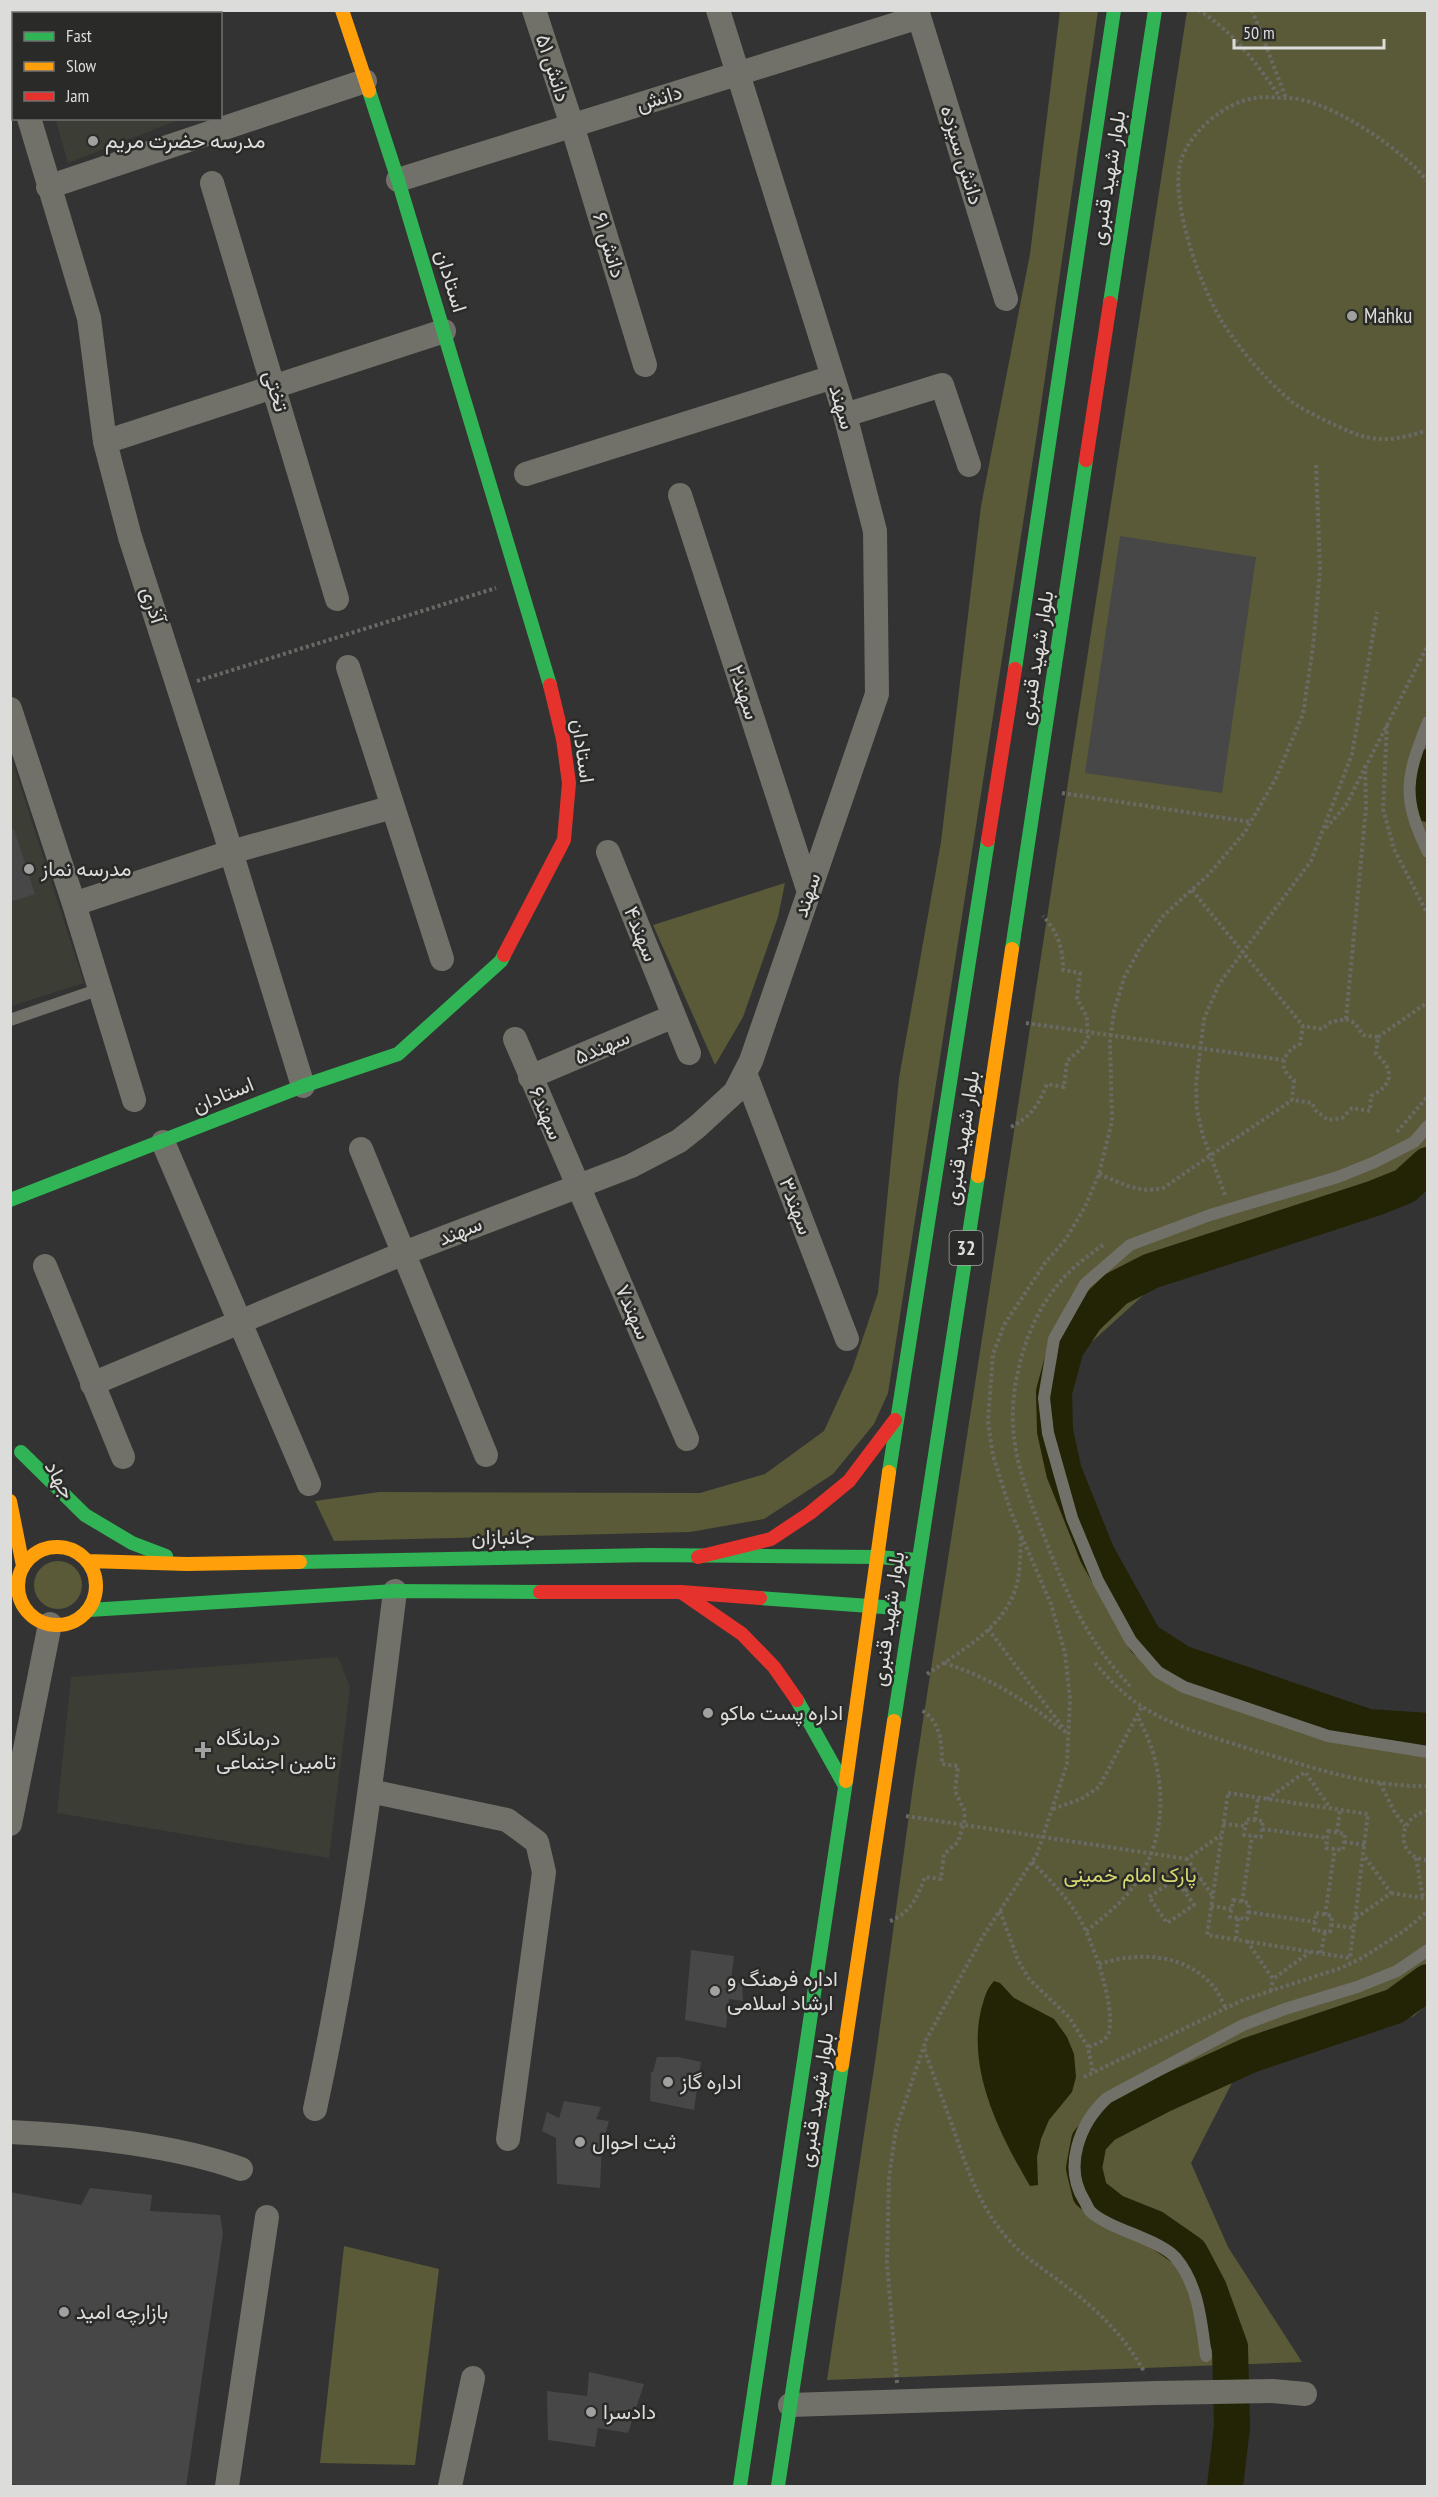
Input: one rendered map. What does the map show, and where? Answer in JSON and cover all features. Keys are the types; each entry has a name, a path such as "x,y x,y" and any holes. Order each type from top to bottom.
{"main road":[{"name":"استادان","path":"10,1200 303,1086 398,1054 501,961 564,840 569,783 563,740 520,580 398,180 342,10"},
{"name":"بلوار شهید قنبری","path":"740,2487 845,1786 896,1419 1024,676 1114,10"},
{"name":"بلوار شهید قنبری","path":"778,2487 1155,10"},
{"path":"1024,676 1054,681"},
{"path":"698,1557 771,1539 810,1513 849,1481 896,1419"},
{"name":"جهاد","path":"14,1437 43,1492"},
{"path":"21,1452 85,1515 132,1543 187,1564"},
{"path":"10,1501 23,1566"},
{"name":"جهاد","path":"65,1531 76,1551"},
{"path":"57,1546 76,1551 88,1561 96,1580 94,1601 89,1610 78,1619 64,1625 42,1620 24,1607 14,1583 23,1566 37,1551 57,1546"},
{"path":"646,1591 659,1574 651,1555"},
{"name":"جانبازان","path":"88,1561 187,1564 651,1555 877,1557 918,1560"},
{"path":"89,1610 395,1591 681,1592 911,1609"},
{"path":"681,1592 742,1634 779,1673 812,1720 845,1786"},
{"path":"18,1627 42,1620"}],"street":[{"name":"دانش ۵۱","path":"534,10 572,125"},
{"name":"سهند","path":"92,1384 404,1253 631,1166 679,1141 735,1092 745,1072 877,694 875,531 845,415 718,10"},
{"name":"دانش","path":"398,180 737,74 918,14"},
{"name":"دانش سیزده","path":"918,14 1006,299"},
{"path":"48,187 365,81"},
{"name":"آذری","path":"30,120 89,318 105,442 130,537 303,1086"},
{"name":"دانش ۶۱","path":"572,125 645,365"},
{"name":"تختی","path":"212,183 338,599"},
{"path":"105,442 444,331"},
{"path":"526,474 833,377"},
{"path":"845,415 942,385 969,465"},
{"name":"سهند۲","path":"680,495 808,889"},
{"path":"348,668 442,958"},
{"path":"10,709 74,904 134,1100"},
{"path":"74,904 231,852 393,807"},
{"name":"سهند۴","path":"608,852 689,1053"},
{"name":"سهند۵","path":"530,1077 674,1016"},
{"name":"سهند۶","path":"515,1040 577,1186"},
{"name":"سهند۳","path":"745,1072 847,1339"},
{"path":"163,1142 309,1484"},
{"path":"361,1149 486,1455"},
{"name":"سهند۷","path":"577,1186 687,1439"},
{"path":"45,1266 123,1457"},
{"path":"315,2109 330,2041 370,1791 395,1591"},
{"path":"10,1824 42,1620"},
{"path":"370,1791 507,1820 537,1842 544,1872 508,2139"},
{"path":"10,2132 102,2140 206,2157 241,2169"},
{"path":"228,2487 267,2217"},
{"path":"450,2487 473,2378"},
{"path":"790,2405 1161,2393 1273,2391 1305,2394"}],"lane":[{"path":"1428,722 1411,764 1409,801 1417,829 1428,852"},
{"path":"10,1020 100,989"},
{"path":"1428,1126 1414,1142 1375,1162 1338,1177 1210,1215 1130,1245 1085,1284 1053,1339 1044,1398 1048,1433 1072,1518 1098,1581 1131,1641 1158,1672 1184,1687 1328,1736 1428,1752"},
{"path":"1206,2356 1198,2299 1174,2256 1091,2211 1077,2189 1073,2161 1093,2111 1107,2098 1243,2025 1358,1987 1397,1971 1428,1950"}],"path":[{"path":"1198,10 1216,21 1239,44 1258,66 1280,98"},
{"path":"1252,10 1286,98"},
{"path":"1428,182 1396,152 1360,125 1320,106 1296,98 1253,98 1218,112 1196,134 1181,160 1179,191 1186,231 1196,266 1221,319 1255,365 1294,403 1365,437 1400,440 1428,430"},
{"path":"899,2401 887,2263 889,2177 896,2129 924,2048 956,1984 1032,1862 1043,1838 1067,1764 1070,1699 1065,1653 1051,1604 1011,1512 993,1456 988,1421 993,1354 1004,1325 1039,1272 1065,1239 1084,1207 1099,1174 1112,1121 1111,1035 1114,1011 1121,989 1140,948 1164,915 1208,875 1245,832 1276,778 1303,714 1313,647 1320,570 1316,462"},
{"path":"179,687 520,580"},
{"path":"1226,1198 1197,1110 1196,1084 1204,1019 1219,984 1311,861 1352,754 1377,612"},
{"path":"1324,830 1346,805 1428,645"},
{"path":"1388,721 1383,809 1394,849 1428,915"},
{"path":"1346,1019 1366,808 1365,765"},
{"path":"1037,790 1251,822"},
{"path":"1192,890 1304,1026 1322,1029 1331,1022 1346,1019 1355,1023 1362,1035 1378,1037 1428,1002"},
{"path":"1006,1129 1023,1121 1032,1113 1047,1084 1064,1087 1066,1061 1083,1047 1088,1032 1088,1017 1077,999 1080,973 1063,970 1062,946 1057,933 1038,911"},
{"path":"1021,1022 1283,1060"},
{"path":"1292,1100 1294,1080 1284,1068 1283,1060 1291,1047 1300,1044 1304,1026"},
{"path":"1099,1174 1138,1190 1152,1191 1163,1188 1211,1157 1292,1100 1312,1103 1315,1110 1328,1120 1342,1118 1352,1108 1370,1110 1371,1096 1387,1085 1389,1076 1388,1068 1376,1054 1378,1037"},
{"path":"1396,1133 1428,1096"},
{"path":"1216,1202 1235,1196"},
{"path":"1108,1241 1079,1262 1054,1288 1027,1336 1018,1365 1013,1402 1014,1437 1026,1489 1064,1588 1108,1663 1130,1686"},
{"path":"922,1678 988,1629 1007,1608 1016,1588 1022,1534"},
{"path":"988,1629 1069,1735"},
{"path":"944,1663 986,1677 1040,1711 1069,1735"},
{"path":"1095,1663 1118,1689 1142,1706 1192,1731 1342,1777 1380,1783 1428,1786"},
{"path":"1053,1809 1081,1799 1099,1786 1142,1706"},
{"path":"886,1923 899,1918 913,1904 925,1877 941,1879 944,1854 958,1842 964,1825 964,1810 955,1791 958,1766 942,1764 940,1734 936,1723 929,1714 917,1707"},
{"path":"1086,1931 1105,1917 1129,1891 1147,1865 1156,1844 1161,1800 1160,1777 1155,1751 1137,1716"},
{"path":"1306,1766 1305,1772 1331,1809"},
{"path":"1267,1799 1305,1772"},
{"path":"1380,1783 1394,1811 1405,1826"},
{"path":"1228,1793 1368,1814 1351,1960 1311,1951 1207,1935 1228,1793"},
{"path":"1256,1820 1258,1798"},
{"path":"1337,1832 1340,1810"},
{"path":"1428,1811 1412,1817 1405,1826 1403,1838 1405,1846 1416,1857 1428,1860"},
{"path":"900,1815 1187,1858 1222,1834"},
{"path":"1247,1818 1263,1821 1261,1837 1244,1835 1245,1826 1247,1818"},
{"path":"1223,1824 1245,1826"},
{"path":"1262,1829 1328,1838"},
{"path":"1328,1831 1345,1834 1343,1850 1326,1848 1328,1838 1328,1831"},
{"path":"1242,1902 1252,1836"},
{"path":"1344,1842 1365,1845"},
{"path":"1325,1915 1335,1849"},
{"path":"1363,1856 1391,1893 1425,1899 1416,1857"},
{"path":"1187,1858 1213,1896"},
{"path":"1032,1862 1066,1899 1086,1931 1099,1964 1105,1987 1109,2032 1104,2040 1088,2047"},
{"path":"1176,1878 1185,1891 1194,1905 1167,1923 1149,1897 1176,1878"},
{"path":"1185,1891 1202,1880"},
{"path":"1355,1918 1391,1893"},
{"path":"1233,1900 1249,1903 1247,1919 1230,1917 1231,1909 1233,1900"},
{"path":"1211,1906 1231,1909"},
{"path":"1000,1910 1018,1960 1029,1979 1069,2018 1088,2047 1093,2073"},
{"path":"1084,2077 1225,2007 1351,1960 1404,1931 1428,1911"},
{"path":"1248,1912 1315,1922"},
{"path":"1316,1913 1332,1916 1330,1932 1314,1930 1315,1922 1316,1913"},
{"path":"1236,1939 1238,1918"},
{"path":"1331,1925 1354,1928"},
{"path":"1321,1953 1324,1931"},
{"path":"1246,1941 1273,1979"},
{"path":"1271,1991 1273,1979 1311,1951"},
{"path":"1099,1964 1135,1956 1156,1956 1173,1960 1198,1973 1214,1987 1225,2007"},
{"path":"924,2048 966,2169 985,2208 1008,2240 1028,2260 1051,2275 1115,2328 1161,2393"}],"shaded area":[{"path":"196,10 197,12 23,12"},
{"name":"مدرسه حضرت مریم","path":"56,120 178,120 68,163"},
{"name":"مدرسه نماز","path":"10,754 84,983 11,1006 10,1006"},
{"name":"درمانگاه تامین اجتماعی","path":"338,1657 350,1687 329,1858 57,1813 71,1677"},
{"path":"994,1981 1000,1983 1014,1998 1054,2019 1067,2037 1074,2054 1076,2077 1072,2092 1049,2120 1041,2139 1037,2157 1038,2185 1030,2186 1008,2146 982,2079 978,2033 984,1999"}],"green space":[{"path":"1060,11 1098,11 1037,433 888,1393 874,1424 833,1474 764,1519 690,1532 334,1541 315,1501 379,1492 700,1493 765,1474 824,1431 852,1370 878,1293 899,1078 941,842 981,506 1030,254"},
{"name":"پارک امام خمینی","path":"1187,11 1427,11 1428,766 1422,774 1428,787 1427,1145 1402,1175 1246,1229 1169,1272 1054,1376 1084,1540 1119,1616 1261,1687 1373,1721 1427,1734 1427,2004 1414,2016 1236,2075 1191,2163 1228,2247 1302,2362 827,2380 876,2055 914,1779"},
{"path":"785,883 778,917 743,1017 715,1065 653,925"},
{"path":"53,1561 63,1561 75,1568 82,1580 82,1590 75,1602 63,1609 53,1609 38,1598 34,1590 34,1580 45,1565"},
{"path":"344,2246 439,2269 415,2465 320,2463"}],"building":[{"path":"1120,536 1256,557 1222,793 1085,773"},
{"path":"14,829 35,894 10,902 10,830"},
{"name":"اداره فرهنگ و ارشاد اسلامی","path":"691,1950 734,1956 731,1982 742,1983 743,2001 729,1999 726,2028 685,2020"},
{"name":"اداره گاز","path":"657,2057 678,2057 701,2062 694,2110 650,2101 651,2072 653,2072"},
{"name":"ثبت احوال","path":"564,2101 601,2107 596,2119 609,2121 602,2145 600,2188 557,2184 556,2138 542,2131 547,2112 559,2118"},
{"path":"90,2188 152,2195 150,2211 220,2215 223,2233 186,2487 34,2487 10,2484 10,2192 81,2205"},
{"name":"دادسرا","path":"589,2372 644,2384 628,2433 598,2428 595,2447 548,2440 547,2391 587,2396"}],"waterway":[{"path":"1428,767 1425,775 1428,804"},
{"path":"1428,1165 1405,1186 1375,1198 1151,1271 1116,1289 1086,1318 1066,1348 1054,1392 1055,1431 1064,1472 1097,1554 1145,1640 1181,1663 1368,1727 1428,1731"},
{"path":"1225,2486 1232,2427 1230,2347 1209,2289 1190,2253 1154,2228 1114,2212 1090,2193 1084,2168 1089,2141 1104,2125 1164,2094 1250,2055 1395,2006 1428,1982"}],"traffic: fast":[{"path":"1015,669 1114,10"},
{"path":"1110,303 1155,10"},
{"path":"369,91 550,685"},
{"path":"1012,949 1086,460"},
{"path":"889,1472 988,840"},
{"path":"10,1200 303,1086 398,1054 501,961 504,955"},
{"path":"894,1721 978,1176"},
{"path":"21,1452 85,1515 132,1543 166,1556"},
{"path":"300,1562 651,1555 877,1557 918,1560"},
{"path":"89,1610 395,1591 540,1592"},
{"path":"760,1598 911,1609"},
{"path":"797,1700 845,1786"},
{"path":"740,2486 846,1781"},
{"path":"778,2486 842,2065"}],"traffic: slow":[{"path":"342,10 369,91"},
{"path":"978,1176 1012,949"},
{"path":"846,1781 889,1472"},
{"path":"10,1501 23,1566"},
{"path":"57,1547 72,1550 85,1558 93,1571 96,1586 93,1601 85,1614 72,1622 57,1625 42,1622 29,1614 21,1601 18,1586 21,1571 29,1558 42,1550 57,1547"},
{"path":"88,1561 187,1564 300,1562"},
{"path":"842,2065 894,1721"}],"traffic: jam":[{"path":"1086,460 1110,303"},
{"path":"988,840 1015,669"},
{"path":"504,955 564,840 569,783 563,739 550,685"},
{"path":"698,1557 771,1539 810,1513 849,1481 895,1420"},
{"path":"540,1592 681,1592 760,1598"},
{"path":"681,1592 742,1634 774,1667 797,1700"}],"place":[{"name":"مدرسه حضرت مریم","path":"93,141"},
{"name":"Mahku","path":"1352,316"},
{"name":"مدرسه نماز","path":"29,869"},
{"name":"اداره پست ماکو","path":"708,1713"},
{"name":"درمانگاه تامین اجتماعی","path":"203,1750"},
{"name":"اداره فرهنگ و ارشاد اسلامی","path":"715,1991"},
{"name":"اداره گاز","path":"668,2082"},
{"name":"ثبت احوال","path":"580,2142"},
{"name":"بازارچه امید","path":"64,2312"},
{"name":"دادسرا","path":"591,2412"}]}
